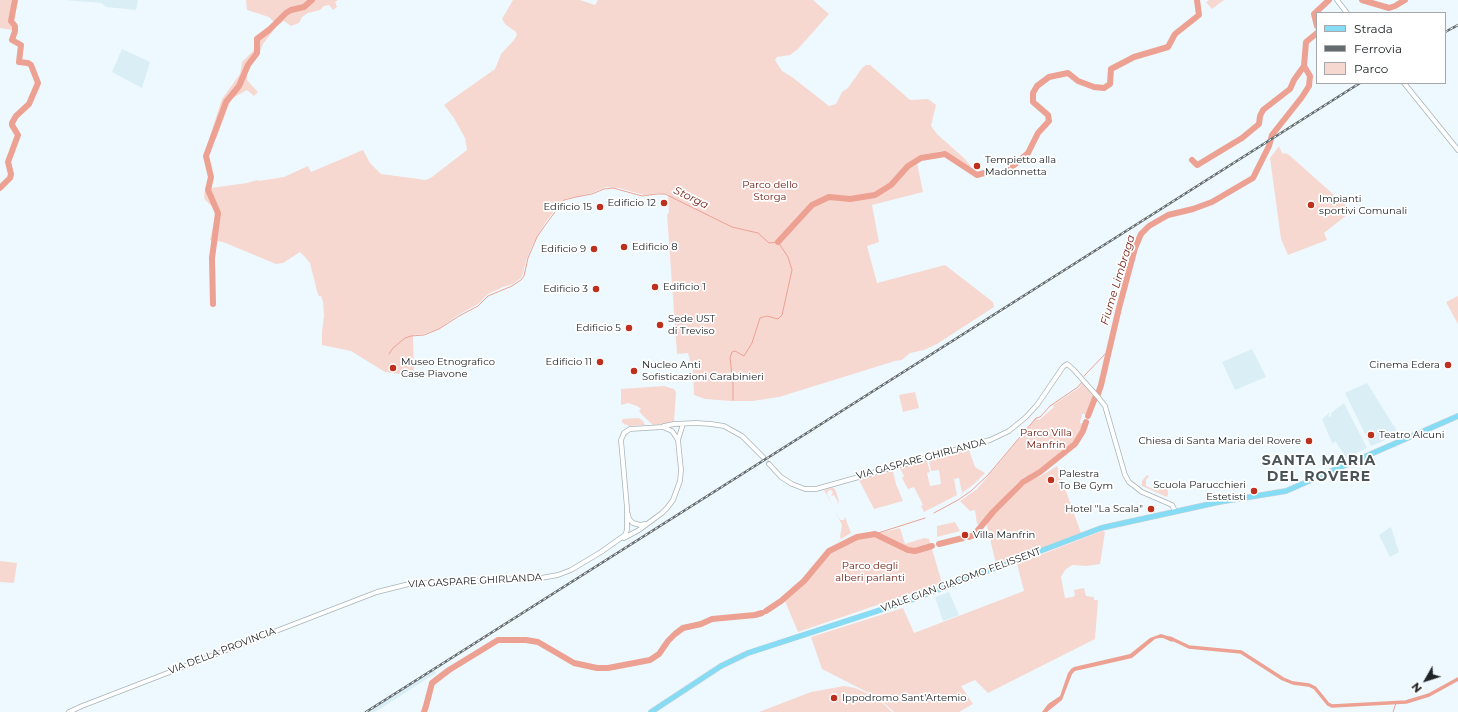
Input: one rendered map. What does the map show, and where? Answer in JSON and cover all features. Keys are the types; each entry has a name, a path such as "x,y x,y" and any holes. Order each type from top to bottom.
{"main road":[{"name":"VIALE GIAN GIACOMO FELISSENT","path":"651,712 721,666 748,653 911,600 1096,529 1168,512 1286,491 1458,416"}],"street":[{"path":"1337,0 1347,12"},
{"path":"1405,84 1458,150"},
{"name":"VIA GASPARE GHIRLANDA","path":"769,464 784,480 801,488 812,489 995,438 1009,431 1026,417 1037,405 1056,377 1068,365 1105,406 1125,475 1129,482 1136,489 1166,502"},
{"name":"VIA GASPARE GHIRLANDA","path":"614,543 639,530 652,521 667,508 677,491 680,482 681,470 678,440 684,424"},
{"path":"663,426 711,424 728,428 742,436 763,457"},
{"path":"663,426 672,432 678,440"},
{"name":"VIA GASPARE GHIRLANDA","path":"376,592 409,584 518,580 550,577 571,570 614,543 625,535 627,530 627,508 621,440 622,436 630,429 663,426"},
{"path":"1166,502 1172,505 1175,511"},
{"path":"1166,502 1169,507 1168,512"},
{"name":"VIA GASPARE GHIRLANDA","path":"627,508 629,519 633,523 640,525 652,521"},
{"name":"VIA DELLA PROVINCIA","path":"69,712 180,667 376,592"}],"shaded area":[{"path":"65,0 138,0 136,10 106,7 102,3"},
{"path":"122,49 150,62 142,88 112,72"},
{"path":"1252,349 1266,377 1235,390 1222,362"},
{"path":"1367,383 1399,434 1371,446 1345,393"},
{"path":"1344,403 1367,448 1346,458 1336,442 1332,443 1322,419 1329,413 1330,414 1328,416 1330,417 1332,414 1331,413"},
{"path":"1391,527 1399,552 1390,557 1379,535"},
{"path":"949,592 959,615 943,621 935,597"},
{"path":"1161,634 1174,638 1172,642 1163,638 1155,639 1132,658 1075,671 1072,674 1062,700 1047,712 1042,712 1048,704 1060,696 1068,673 1074,667 1130,654 1150,638"},
{"path":"433,668 436,673 375,712 363,712"}],"green space":[{"path":"0,0 18,0 12,30 0,28"},
{"path":"246,0 338,0 335,2 337,7 333,10 329,5 324,6 320,10 308,13 302,17 299,23 291,26 284,21 276,27 263,44 258,57 253,61 247,71 247,80 258,92 254,96 247,90 231,99 216,139 211,142 209,139 222,99 240,74 242,62 254,50 254,37 274,22 269,17 247,10"},
{"name":"Parco dello Storga","path":"513,0 580,0 595,5 598,0 813,0 829,14 798,49 790,55 777,57 775,60 782,71 829,106 836,104 842,92 848,88 862,68 866,65 870,65 910,100 928,99 936,105 931,126 938,135 964,158 974,170 950,154 942,151 923,155 908,163 911,166 917,163 923,192 872,205 879,242 867,246 877,283 945,265 993,302 994,307 937,344 924,350 910,353 902,360 779,397 753,401 705,399 694,395 693,372 688,353 677,354 667,214 669,213 668,194 658,193 644,195 619,188 606,187 592,193 565,199 561,202 545,223 532,246 522,277 513,284 488,294 478,304 458,315 439,329 423,334 413,335 414,374 385,372 351,351 322,345 324,315 323,302 317,291 310,263 300,252 283,263 276,264 223,242 210,240 215,217 214,208 205,200 205,189 207,190 208,187 211,188 284,177 308,166 311,172 363,150 370,163 381,174 426,180 432,177 467,150 465,138 454,118 444,105 495,69 501,54 517,35 516,32 505,24 502,19"},
{"path":"1209,0 1224,0 1212,9 1206,2"},
{"name":"Impianti sportivi Comunali","path":"1279,146 1282,153 1288,154 1352,211 1324,233 1327,240 1288,255 1281,239 1270,158"},
{"path":"1458,296 1458,324 1446,302"},
{"name":"Parco Villa Manfrin","path":"1083,382 1094,395 1094,398 1086,414 1082,414 1080,423 1084,424 1076,440 1042,469 1025,477 1017,483 981,524 977,524 975,510 970,511 960,501 977,489 1036,418 1039,420 1054,407 1053,405 1079,388"},
{"path":"664,386 674,389 676,392 674,421 670,424 653,425 643,416 639,411 641,409 637,406 628,403 621,405 621,389"},
{"path":"915,392 919,408 903,412 899,395"},
{"path":"639,418 645,425 629,426 622,422 622,419"},
{"path":"969,450 975,467 985,473 962,493 959,478 954,479 957,495 924,512 921,506 923,505 914,487 908,489 902,478 904,476 900,468 927,461 930,472 927,473 930,486 941,484 939,470 931,471 929,461"},
{"path":"1057,466 1081,533 996,564 986,522 1030,479 1041,476"},
{"path":"893,471 896,484 903,501 874,509 859,480"},
{"path":"1147,475 1149,476 1146,480 1146,486 1158,491 1162,487 1162,482 1167,484 1167,497 1142,486 1142,481"},
{"path":"832,487 835,489 839,501 838,503 836,504 838,502 834,495 831,496 833,492 831,490 828,491 827,494 833,506 824,490"},
{"path":"834,509 840,520 844,520 845,517 851,533 841,539 842,525"},
{"path":"955,522 960,531 937,537 937,526"},
{"name":"Parco degli alberi parlanti","path":"900,528 905,544 924,538 929,539 942,583 798,632 785,601 806,580 828,553 859,538"},
{"path":"1102,531 1105,532 1100,564 1086,566 1072,565 1065,570 1061,577 1065,598 1073,597 1075,595 1074,590 1084,588 1086,596 1094,597 1094,600 1098,600 1095,639 988,693 975,680 961,686 973,704 959,712 894,712 869,693 822,669 811,637 903,608 914,633 1024,591 1017,564"},
{"path":"0,561 17,563 14,583 0,582"},
{"name":"Ippodromo Sant'Artemio","path":"844,686 855,688 869,694 892,712 759,712 811,692"}],"waterway":[{"path":"0,188 10,178 11,174 8,162 18,135 12,123 16,116 29,104 38,83 31,65 28,63 19,62 21,45 12,40 15,26 11,21 15,0"},
{"path":"213,304 212,258 218,213 208,190 211,177 206,156 226,102 239,86 248,65 257,53 257,39 269,30 286,13 291,10 304,7 312,0"},
{"path":"1013,166 1028,153 1038,133 1049,121 1048,115 1033,102 1033,93 1037,86 1049,77 1068,73 1078,81 1094,87 1104,88 1110,84 1111,69 1134,57 1168,47 1175,34 1199,15 1197,0"},
{"name":"Fiume Limbraga","path":"1316,12 1329,0"},
{"name":"Fiume Limbraga","path":"1362,0 1389,8 1405,0"},
{"name":"Fiume Limbraga","path":"1316,12 1314,14 1316,22"},
{"name":"Fiume Limbraga","path":"1192,160 1197,165 1199,164 1242,138 1259,124 1260,116 1263,110 1290,89 1294,80 1304,66 1306,42 1316,34"},
{"name":"Fiume Limbraga","path":"1098,394 1135,248 1141,234 1149,226 1168,215 1193,209 1212,202 1253,178 1269,146 1272,135 1309,86 1310,76 1304,66"},
{"path":"778,242 812,205 829,197 850,199 875,195 891,185 908,166 921,158 945,154 977,175 988,172 1002,173 1008,170"},
{"name":"Storga","path":"389,354 393,348 405,338 424,335 439,329 478,306 488,296 512,286 521,280 524,276 528,258 537,237 564,200 613,188 642,196 665,194 732,227 758,233 769,243 778,242 788,257 792,270 782,315 778,319 767,316 760,318 752,343 744,356 735,351 732,352 730,358 733,400"},
{"path":"1084,376 1109,350"},
{"path":"934,513 971,491 988,475 1036,418 1040,417 1050,406 1078,387 1082,382"},
{"name":"Fiume Limbraga","path":"1088,416 1095,398"},
{"name":"Fiume Limbraga","path":"969,537 974,535 993,512 1023,482 1040,472 1075,444 1083,431 1086,422"},
{"path":"875,534 925,518"},
{"name":"Fiume Limbraga","path":"766,611 781,601 804,581 829,551 857,537 875,534 908,550 915,551 932,546"},
{"name":"Fiume Limbraga","path":"939,544 963,538"},
{"name":"Fiume Limbraga","path":"424,712 432,683 449,670 498,640 526,640 538,642 574,663 597,668 608,668 650,660 659,654 668,641 683,628 701,624 712,619 762,613"},
{"path":"1170,638 1189,647 1241,652 1283,679 1293,683 1309,685 1315,688 1328,704 1332,706 1406,702 1429,695 1458,679"},
{"path":"1393,712 1396,703"}],"tunnel":[{"path":"763,457 769,464"}],"railway":[{"path":"1446,31 1458,25"},
{"path":"366,712 1358,84"}],"place":[{"name":"Tempietto alla Madonnetta","path":"977,166"},
{"name":"Edificio 12","path":"664,203"},
{"name":"Impianti sportivi Comunali","path":"1311,205"},
{"name":"Edificio 15","path":"600,207"},
{"name":"Edificio 8","path":"624,247"},
{"name":"Edificio 9","path":"594,249"},
{"name":"Edificio 1","path":"655,287"},
{"name":"Edificio 3","path":"596,289"},
{"name":"Sede UST di Treviso","path":"660,325"},
{"name":"Edificio 5","path":"629,328"},
{"name":"Edificio 11","path":"600,362"},
{"name":"Cinema Edera","path":"1448,365"},
{"name":"Museo Etnografico Case Piavone","path":"393,368"},
{"name":"Nucleo Anti Sofisticazioni Carabinieri","path":"634,371"},
{"name":"Teatro Alcuni","path":"1371,435"},
{"name":"Chiesa di Santa Maria del Rovere","path":"1309,441"},
{"name":"Palestra To Be Gym","path":"1051,480"},
{"name":"Scuola Parucchieri Estetisti","path":"1254,491"},
{"name":"Hotel \"La Scala\"","path":"1151,509"},
{"name":"Villa Manfrin","path":"965,535"},
{"name":"Ippodromo Sant'Artemio","path":"834,698"}],"district":[{"name":"SANTA MARIA DEL ROVERE","path":"1319,470"}]}
